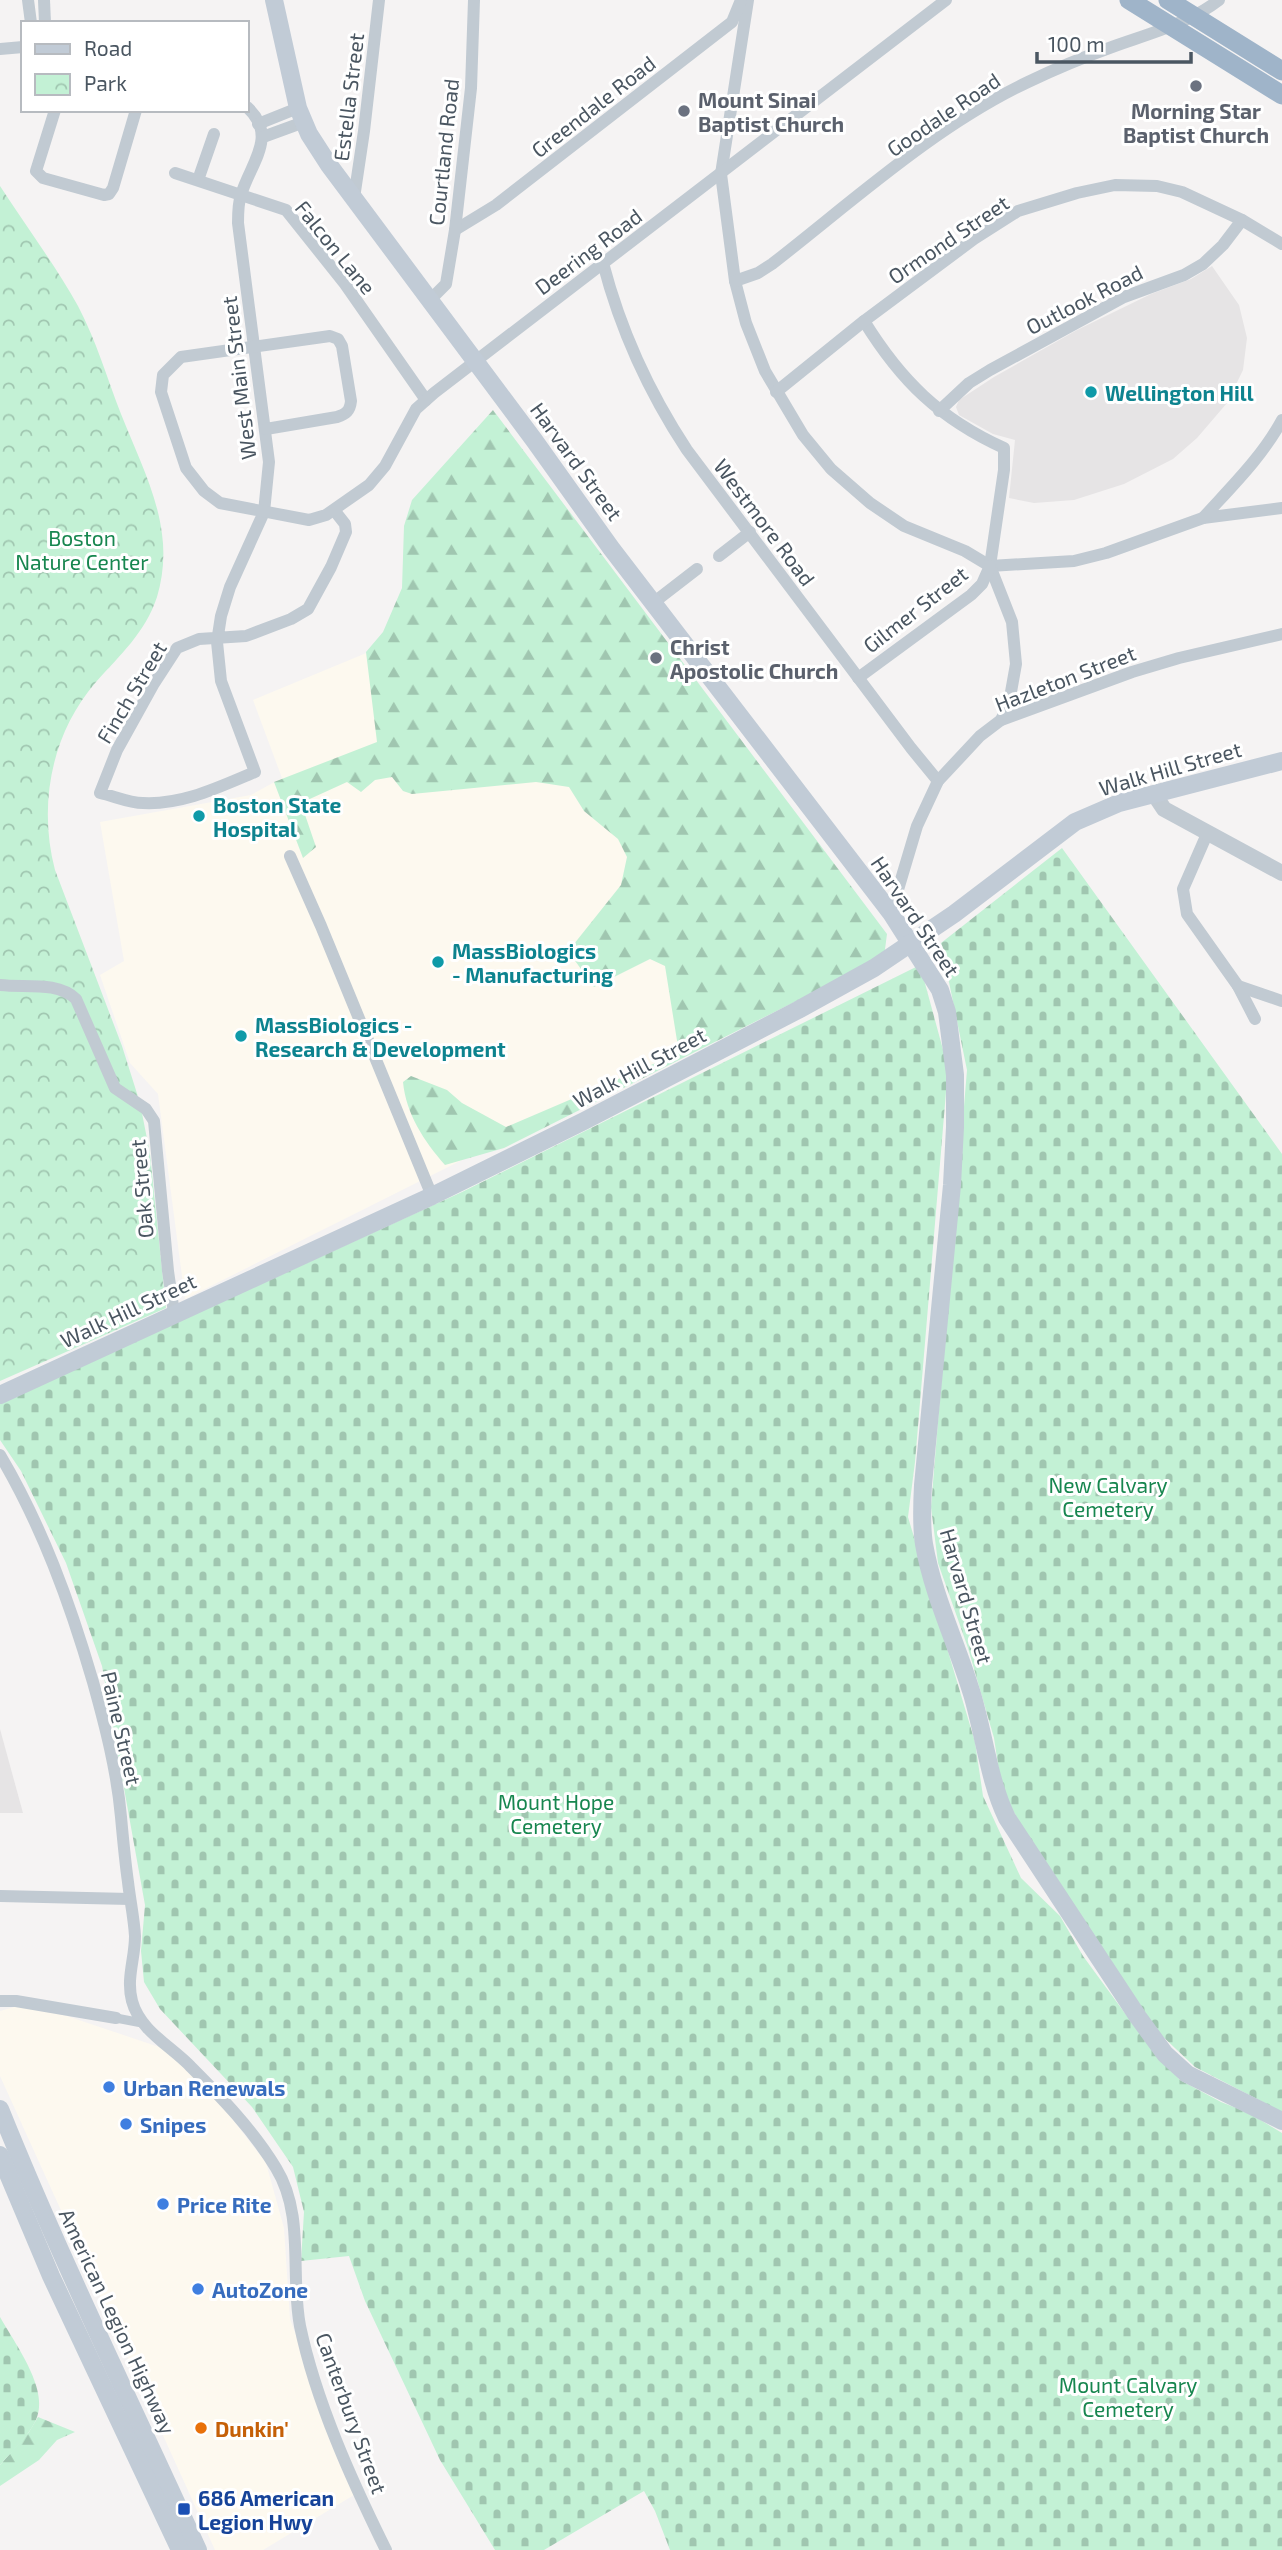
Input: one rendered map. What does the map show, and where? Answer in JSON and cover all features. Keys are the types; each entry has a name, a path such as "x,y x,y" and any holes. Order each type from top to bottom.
{"highway":[{"path":"1129,0 1282,95"},
{"path":"1168,0 1282,71"}],"main road":[{"name":"Harvard Street","path":"274,0 301,115 329,165 653,603 891,913 940,990 947,1012 956,1075 952,1185 923,1485 924,1545 972,1693 998,1800 1007,1818 1165,2054 1187,2074 1282,2121"},
{"name":"Walk Hill Street","path":"0,1395 432,1196 798,1010 874,968 954,914 1075,822 1119,803 1282,761"},
{"name":"American Legion Highway","path":"0,2109 180,2550"},
{"name":"American Legion Highway","path":"0,2155 51,2276 198,2550"}],"street":[{"path":"28,0 31,21"},
{"path":"44,0 45,21"},
{"name":"Estella Street","path":"354,198 379,0"},
{"name":"Courtland Road","path":"429,301 446,284 455,230 471,88 474,0"},
{"name":"Greendale Road","path":"455,230 496,205 732,22 741,0"},
{"path":"748,0 721,174 735,281 746,323 765,371 803,435 831,469 870,503 904,527 965,551 990,566 1073,561 1106,553 1203,518 1282,508"},
{"name":"Deering Road","path":"266,429 337,417 350,409 342,346 338,340 330,336 181,358 163,375 161,392 186,468 204,491 220,503 309,520 334,510 377,476 416,409 426,400 946,0"},
{"name":"Goodale Road","path":"735,281 758,273 772,264 935,138 976,111 1053,71 1172,26 1219,0"},
{"path":"0,49 21,47"},
{"path":"248,108 254,113 263,137 301,115"},
{"path":"54,112 36,171 43,178 104,195 109,194 113,188 135,112"},
{"path":"258,124 301,115"},
{"path":"198,180 214,134"},
{"name":"West Main Street","path":"100,793 142,803 177,802 254,772 221,681 217,637 230,587 264,512 269,462 238,223 240,196 261,149 263,137"},
{"name":"Falcon Lane","path":"175,173 286,210 345,284 426,400"},
{"name":"Ormond Street","path":"776,392 863,321 974,239 1018,211 1077,193 1115,185 1157,186 1182,192 1242,220 1277,242"},
{"name":"Outlook Road","path":"939,411 969,383 1000,364 1124,297 1184,275 1203,264 1223,245 1242,220"},
{"path":"1277,242 1282,255"},
{"name":"Westmore Road","path":"603,263 613,300 635,359 660,409 687,450 938,781"},
{"path":"863,321 906,381 939,411 964,429 1004,448 1004,470 990,566 1012,622 1016,643 1009,703 1001,720"},
{"path":"1203,518 1250,467 1273,437 1282,420"},
{"name":"Finch Street","path":"100,793 117,750 177,648 199,639 246,636 308,610 346,532 345,524 334,510"},
{"path":"719,556 750,532"},
{"name":"Gilmer Street","path":"858,678 971,595 982,584 990,566"},
{"path":"653,603 698,569"},
{"name":"Hazleton Street","path":"891,913 917,826 938,781 980,736 1001,720 1132,672 1282,634"},
{"path":"1154,794 1164,809 1282,873"},
{"path":"1207,834 1183,889 1186,914 1238,986 1255,1019"},
{"path":"290,856 327,938 432,1196"},
{"name":"Oak Street","path":"0,985 57,988 76,999 115,1088 146,1109 153,1121 174,1313"},
{"path":"1238,986 1282,1001"},
{"name":"Paine Street","path":"0,1455 18,1485 57,1570 103,1718 119,1798 135,1936 129,1978 132,2002 142,2023"},
{"path":"0,1896 130,1899"},
{"path":"0,2001 16,2001 142,2023"},
{"name":"Canterbury Street","path":"142,2023 191,2066 258,2142 278,2171 289,2198 293,2218 296,2296 311,2367 353,2479 386,2550"}],"shaded area":[{"path":"1212,266 1239,305 1247,338 1243,370 1227,403 1197,438 1173,459 1124,484 1074,500 1034,503 1009,498 1015,440 993,434 959,415 956,407 959,400 1077,330 1151,294 1191,279"},
{"path":"509,594 709,1036 185,1299 158,1094 130,1063 100,975 124,961 100,822 251,795 282,778 253,700"},
{"path":"0,1729 23,1813 0,1813"},
{"path":"21,2005 67,2016 162,2048 194,2069 266,2163 284,2228 290,2319 354,2495 263,2550 215,2550 0,2076 0,2011"}],"green space":[{"name":"Boston Nature Center","path":"0,186 78,306 151,488 162,534 162,574 152,610 131,643 96,682 68,724 52,771 48,821 55,870 122,1046 140,1103 150,1154 166,1308 0,1381"},
{"path":"493,410 887,934 884,957 504,1148 445,1165 423,1137 412,1116 403,1082 411,1076 447,1090 462,1103 506,1127 679,1053 665,966 650,959 594,987 573,958 570,949 621,885 627,857 618,839 584,811 569,787 536,782 412,794 403,791 392,777 375,780 361,792 347,782 301,803 316,847 303,858 274,782 377,742 366,652 383,632 402,588 404,526 412,500"},
{"name":"New Calvary Cemetery","path":"1062,848 1282,1154 1282,2112 1195,2067 1158,2032 1024,1830 1002,1791 994,1738 968,1648 938,1563 931,1507 967,1070 941,943"},
{"name":"Mount Hope Cemetery","path":"920,965 948,1068 908,1517 975,1742 983,1796 1021,1878 1060,1916 1083,1956 1146,2042 1180,2080 1221,2102 1249,2113 1282,2133 1282,2550 670,2550 644,2491 544,2550 495,2550 440,2460 365,2301 349,2256 301,2261 304,2212 293,2167 252,2107 160,2009 144,1982 141,1951 145,1905 102,1666 66,1563 21,1471 0,1440 0,1403 462,1192"},
{"path":"0,2317 30,2368 39,2397 39,2410 28,2434 0,2465"},
{"path":"38,2417 75,2432 57,2440 39,2460 0,2486 0,2465 29,2432"}],"place":[{"name":"Morning Star Baptist Church","path":"1196,86"},
{"name":"Mount Sinai Baptist Church","path":"684,111"},
{"name":"Wellington Hill","path":"1091,392"},
{"name":"Christ Apostolic Church","path":"656,658"},
{"name":"Boston State Hospital","path":"199,816"},
{"name":"MassBiologics - Manufacturing","path":"438,962"},
{"name":"MassBiologics - Research & Development","path":"241,1036"},
{"name":"Urban Renewals","path":"109,2087"},
{"name":"Snipes","path":"126,2124"},
{"name":"Price Rite","path":"163,2204"},
{"name":"AutoZone","path":"198,2289"},
{"name":"Dunkin'","path":"201,2428"},
{"name":"686 American Legion Hwy","path":"184,2509"}],"park label":[{"name":"Mount Calvary Cemetery","path":"1128,2396"}]}
